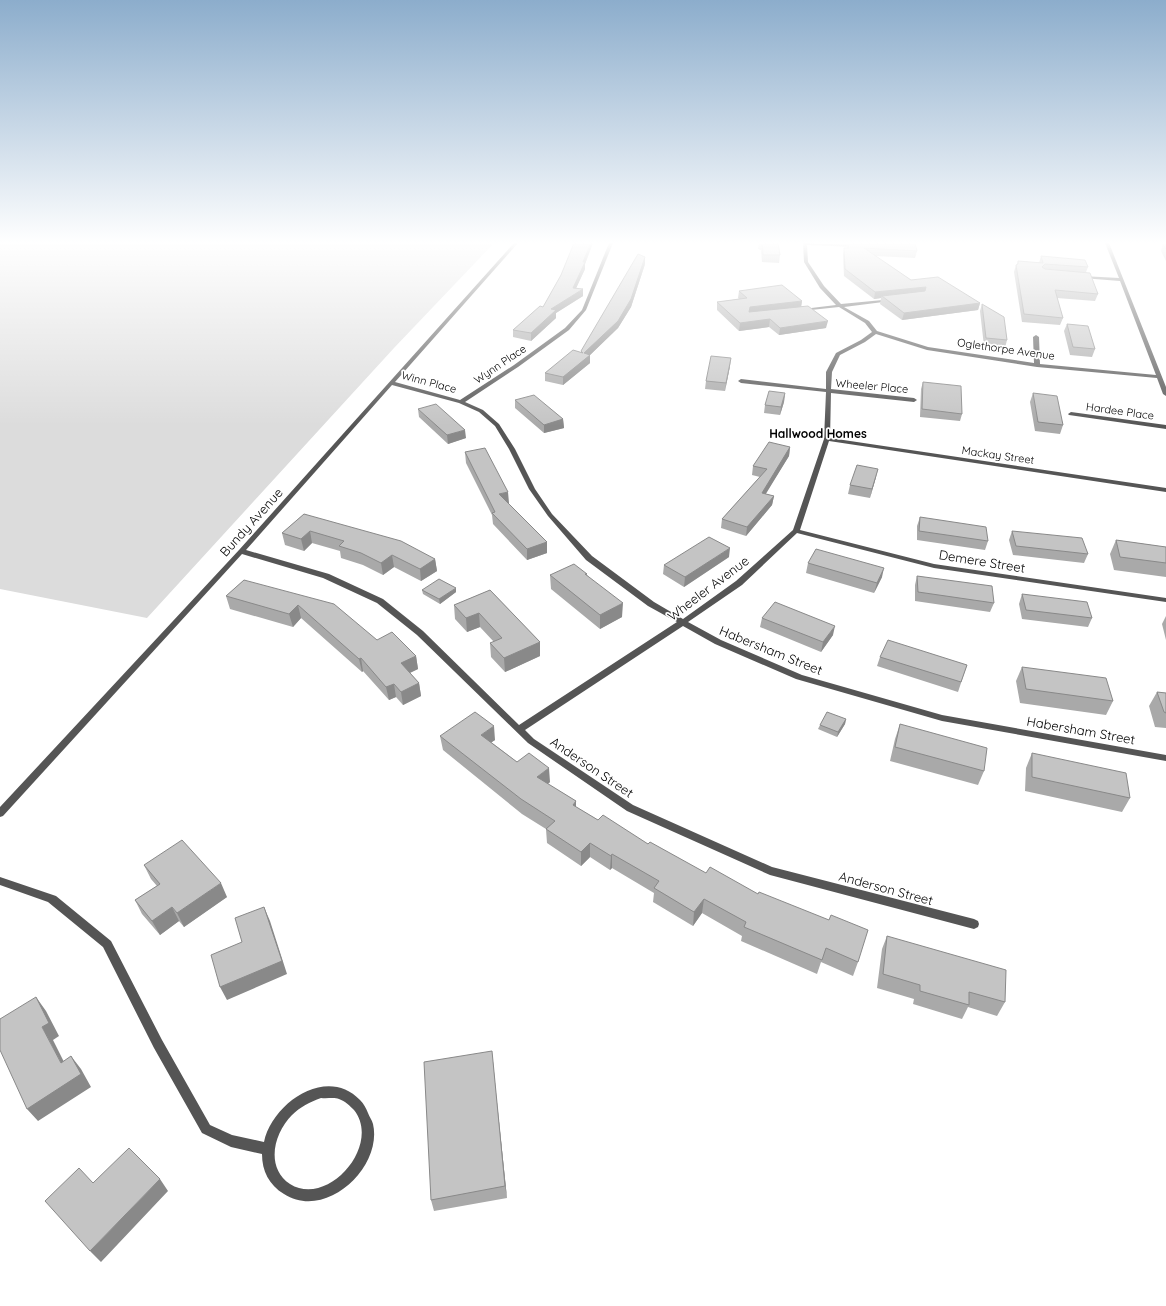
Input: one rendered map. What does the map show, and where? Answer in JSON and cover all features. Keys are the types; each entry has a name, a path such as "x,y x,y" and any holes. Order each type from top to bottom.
{"street":[{"name":"Bundy Avenue","path":"0,813 241,552 462,304"},
{"name":"Wynn Place","path":"461,402 516,366 571,324 584,310 587,304"},
{"path":"795,311 850,304"},
{"path":"1131,304 1166,394"},
{"name":"Oglethorpe Avenue","path":"840,305 867,322 875,332 927,348 1037,365 1159,377"},
{"name":"Wheeler Avenue","path":"519,729 683,622 739,583 796,531 826,439 829,372 838,354 875,332"},
{"path":"1036,337 1037,365"},
{"name":"Wheeler Place","path":"740,381 914,400"},
{"name":"Winn Place","path":"392,383 461,402"},
{"name":"Habersham Street","path":"461,402 481,411 497,425 512,449 532,489 550,515 590,558 651,604 718,642 799,677 942,718 1166,758"},
{"name":"Hardee Place","path":"1071,414 1166,427"},
{"name":"Mackay Street","path":"826,439 1166,490"},
{"name":"Demere Street","path":"796,531 934,566 1166,600"},
{"name":"Anderson Street","path":"241,552 326,576 380,601 420,633 531,740 630,808 770,871 974,924"},
{"path":"0,881 52,899 107,944 158,1044 206,1129 231,1141 268,1149"},
{"path":"321,1092 340,1093 355,1101 365,1116 368,1134 364,1155 353,1174 336,1188 316,1195 296,1194 280,1184 270,1169 268,1149 273,1129 286,1111 302,1099 315,1094 321,1092"}],"shaded area":[{"path":"0,304 436,304 147,618 0,589"}],"building":[{"path":"545,304 559,304 551,309 556,310 531,333 513,330 540,306 543,307"},
{"path":"609,304 628,304 618,321 584,353 590,355 563,377 545,373 573,350 583,353 581,351"},
{"path":"719,304 776,304 750,307 749,312 808,306 828,321 780,328 770,319 740,323"},
{"path":"892,304 973,304 904,313"},
{"path":"982,304 1004,317 1007,340 986,338"},
{"path":"1022,304 1059,304 1063,318 1024,314"},
{"path":"1067,324 1088,326 1095,349 1073,347"},
{"path":"711,356 731,358 726,383 706,381"},
{"path":"923,382 961,386 962,414 922,409"},
{"path":"769,391 785,393 781,407 765,405"},
{"path":"1033,393 1057,396 1063,425 1038,422"},
{"path":"534,395 563,419 544,425 515,400"},
{"path":"436,404 465,430 447,435 418,409"},
{"path":"769,442 790,447 762,493 774,496 747,527 722,519 767,469 753,466"},
{"path":"485,448 508,492 499,494 547,542 527,549 492,513 495,512 465,452"},
{"path":"857,465 878,469 872,489 850,485"},
{"path":"304,514 401,541 435,559 420,569 392,555 381,563 361,553 339,546 344,541 310,531 301,539 282,533"},
{"path":"920,517 986,527 988,541 919,531"},
{"path":"1012,531 1082,538 1088,554 1016,546"},
{"path":"709,537 730,548 685,577 664,565"},
{"path":"1116,540 1166,547 1166,563 1120,557"},
{"path":"816,549 884,568 877,583 808,563"},
{"path":"574,564 623,603 600,615 550,575"},
{"path":"917,576 992,586 994,603 918,592"},
{"path":"439,579 456,588 439,599 422,590"},
{"path":"244,580 334,604 377,640 392,632 416,656 401,663 419,683 401,692 394,684 386,687 361,658 359,659 298,605 289,614 226,596"},
{"path":"490,590 540,642 504,658 490,643 502,638 479,613 466,618 454,605"},
{"path":"1022,594 1087,602 1092,618 1026,610"},
{"path":"775,602 835,626 823,642 762,618"},
{"path":"888,640 967,665 961,682 880,657"},
{"path":"1022,667 1106,678 1113,701 1026,689"},
{"path":"1157,692 1166,693 1166,713 1164,712"},
{"path":"475,712 494,726 481,735 517,762 529,753 549,768 537,777 576,801 573,805 598,820 603,815 648,844 650,842 706,873 710,867 758,894 759,892 829,920 831,915 868,930 858,962 826,948 822,960 744,927 746,922 704,899 694,912 654,888 659,881 612,854 611,856 590,843 581,852 546,829 555,821 521,799 440,736"},
{"path":"827,712 846,719 838,732 820,725"},
{"path":"900,724 987,748 984,771 895,747"},
{"path":"1032,753 1126,773 1130,798 1032,777"},
{"path":"182,840 221,883 177,913 172,907 152,921 135,900 160,884 144,865"},
{"path":"264,907 282,961 220,987 211,955 242,942 235,918"},
{"path":"887,936 1006,970 1005,1002 969,992 969,1005 920,991 920,985 883,974"},
{"path":"36,997 49,1023 42,1027 61,1063 71,1056 81,1074 27,1109 0,1050 0,1019"},
{"path":"492,1051 505,1186 431,1200 424,1062"},
{"path":"129,1148 160,1179 90,1251 45,1201 79,1168 93,1183"}],"district":[{"name":"Hallwood Homes","path":"818,434"}]}
